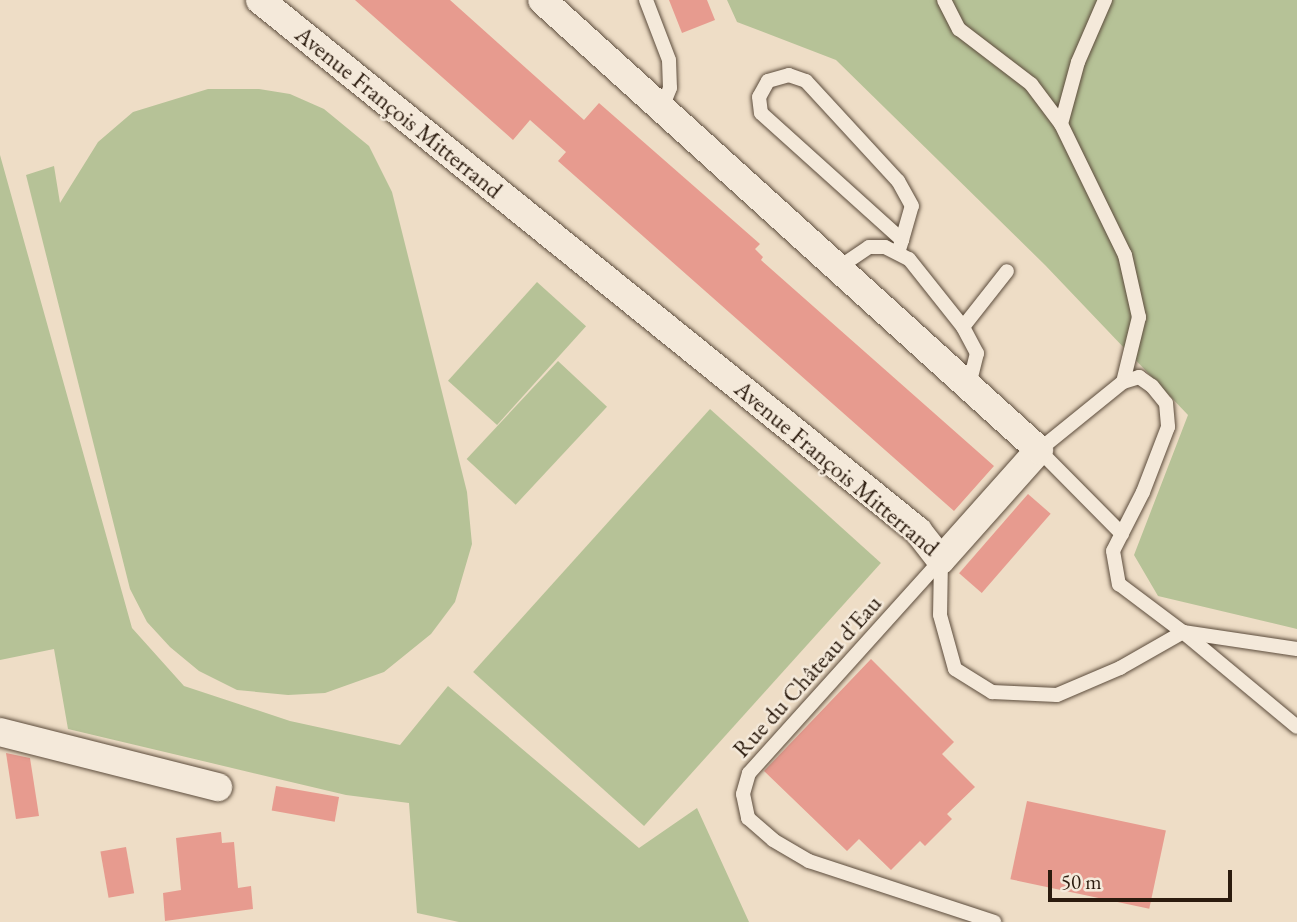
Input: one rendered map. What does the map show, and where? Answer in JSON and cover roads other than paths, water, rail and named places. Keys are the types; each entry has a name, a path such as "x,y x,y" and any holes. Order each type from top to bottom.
{"street":[{"name":"Avenue François Mitterrand","path":"260,0 918,531 941,560 1040,450"},
{"path":"542,0 1040,450"},
{"path":"0,732 218,787"}],"lane":[{"path":"646,0 669,60 670,88 662,108"},
{"path":"944,0 959,29 1031,84 1061,124 1125,255 1139,317 1123,382"},
{"path":"1061,124 1078,62 1105,0"},
{"path":"900,246 912,206 898,181 806,81 789,75 768,81 759,97 761,113 900,246 963,327 977,353 969,386"},
{"path":"838,268 869,247 900,246"},
{"path":"963,327 1007,271"},
{"path":"1122,534 1040,450 1123,382 1139,377 1152,386 1166,404 1168,427 1143,492 1122,534 1113,551 1119,584 1183,632 1297,727"},
{"path":"941,560 940,614 955,669 992,692 1058,695 1120,668 1183,632 1297,649"},
{"name":"Rue du Château d'Eau","path":"941,560 749,773 743,794 748,818 773,841 809,860 994,922"}]}
